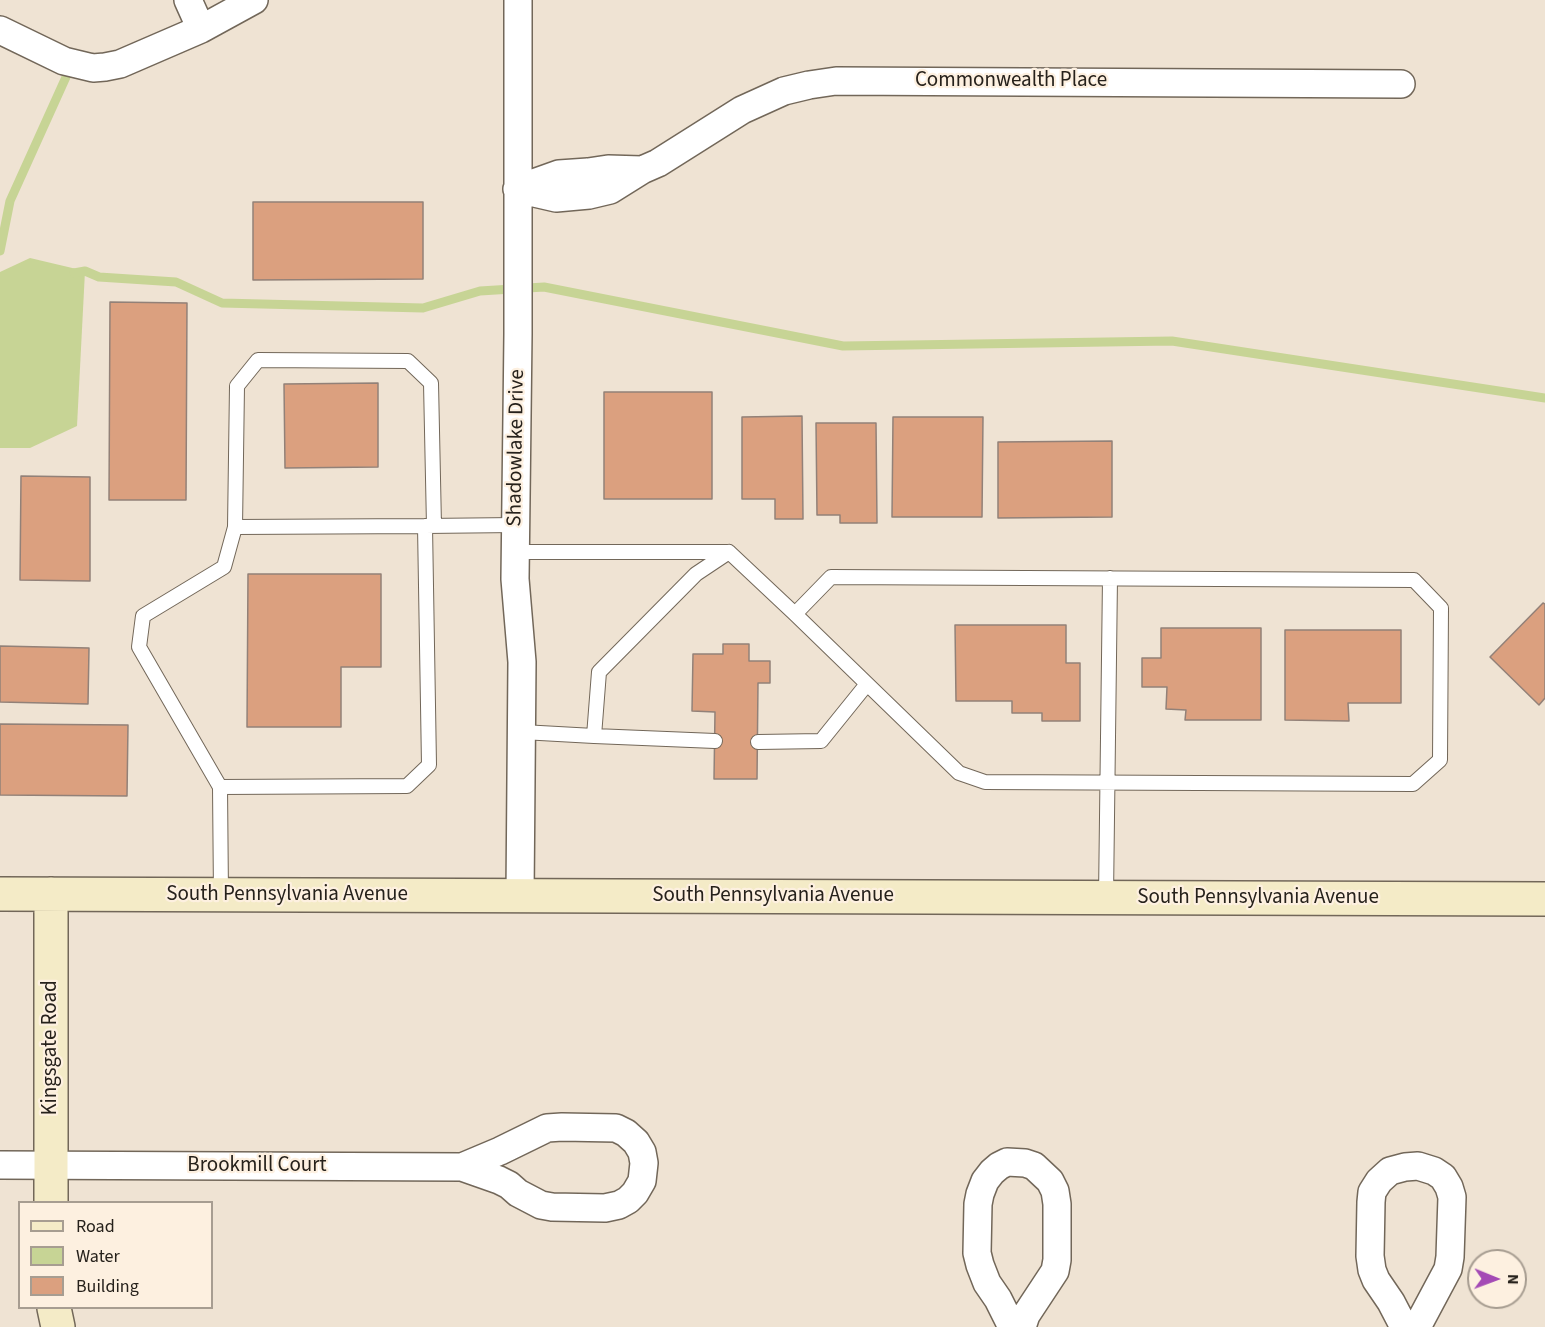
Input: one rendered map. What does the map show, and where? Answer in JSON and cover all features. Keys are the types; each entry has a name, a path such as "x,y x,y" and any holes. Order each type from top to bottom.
{"main road":[{"name":"South Pennsylvania Avenue","path":"0,894 1545,899"},
{"name":"Kingsgate Road","path":"51,894 51,1201"},
{"path":"54,1309 58,1327"}],"street":[{"path":"188,0 201,29"},
{"path":"0,30 64,61 93,68 120,64 201,29 254,0"},
{"name":"Shadowlake Drive","path":"518,0 515,593 522,662 520,895"},
{"name":"Commonwealth Place","path":"517,189 556,198 590,195 610,190 658,163 733,115 763,100 784,90 836,81 1401,84"},
{"name":"Brookmill Court","path":"0,1165 462,1167 499,1180 540,1205 605,1208 619,1205 635,1193 642,1180 644,1163 642,1152 636,1142 616,1128 562,1126 547,1128 462,1167"},
{"path":"1012,1327 987,1283 977,1253 980,1194 985,1181 992,1172 1007,1162 1034,1166 1050,1181 1055,1191 1057,1204 1055,1271 1026,1315 1022,1327"},
{"path":"1404,1327 1372,1270 1370,1257 1371,1202 1372,1192 1379,1181 1390,1171 1418,1166 1434,1171 1443,1177 1452,1197 1448,1269 1417,1327"}],"lane":[{"path":"220,787 407,786 429,765 431,383 408,361 258,360 237,387 235,527 224,567 143,616 139,647 220,787 221,894"},
{"path":"235,527 516,525"},
{"path":"516,552 729,552 959,773 985,782 1413,784 1440,760 1441,608 1414,580 831,577 795,614"},
{"path":"594,736 598,672 696,574 729,552"},
{"path":"1106,897 1110,578"},
{"path":"758,742 821,741 867,684"},
{"path":"522,732 715,741"}],"water":[{"path":"30,258 85,271 77,426 30,448 0,448 0,272"}],"building":[{"path":"253,202 423,202 423,279 253,280"},
{"path":"110,302 187,303 186,500 109,500"},
{"path":"378,383 378,467 285,468 284,384"},
{"path":"604,392 712,392 712,499 604,499"},
{"path":"802,416 803,519 775,519 775,499 742,499 742,417"},
{"path":"893,417 983,417 982,517 892,517"},
{"path":"816,423 876,423 877,523 840,523 840,515 817,515"},
{"path":"1112,441 1112,517 998,518 998,442"},
{"path":"21,476 90,477 90,581 20,580"},
{"path":"248,574 381,574 381,667 341,667 341,727 247,727"},
{"path":"1543,603 1545,604 1545,698 1539,705 1490,657"},
{"path":"955,625 1066,625 1066,663 1080,663 1080,721 1042,721 1042,713 1012,713 1012,701 956,701"},
{"path":"1161,628 1261,628 1261,720 1185,720 1186,710 1166,709 1167,687 1142,687 1142,658 1161,658"},
{"path":"1285,630 1401,630 1401,703 1348,703 1349,721 1285,720"},
{"path":"723,644 749,644 749,661 770,661 770,683 758,683 757,779 714,779 715,712 692,711 693,654 723,654"},
{"path":"0,646 89,648 88,704 0,702"},
{"path":"0,724 128,725 127,796 0,795"}],"waterway":[{"path":"0,251 10,201 71,66"},
{"path":"74,273 85,271 99,277 176,282 222,303 423,308 480,291 544,287 843,346 1172,341 1545,398"}]}
